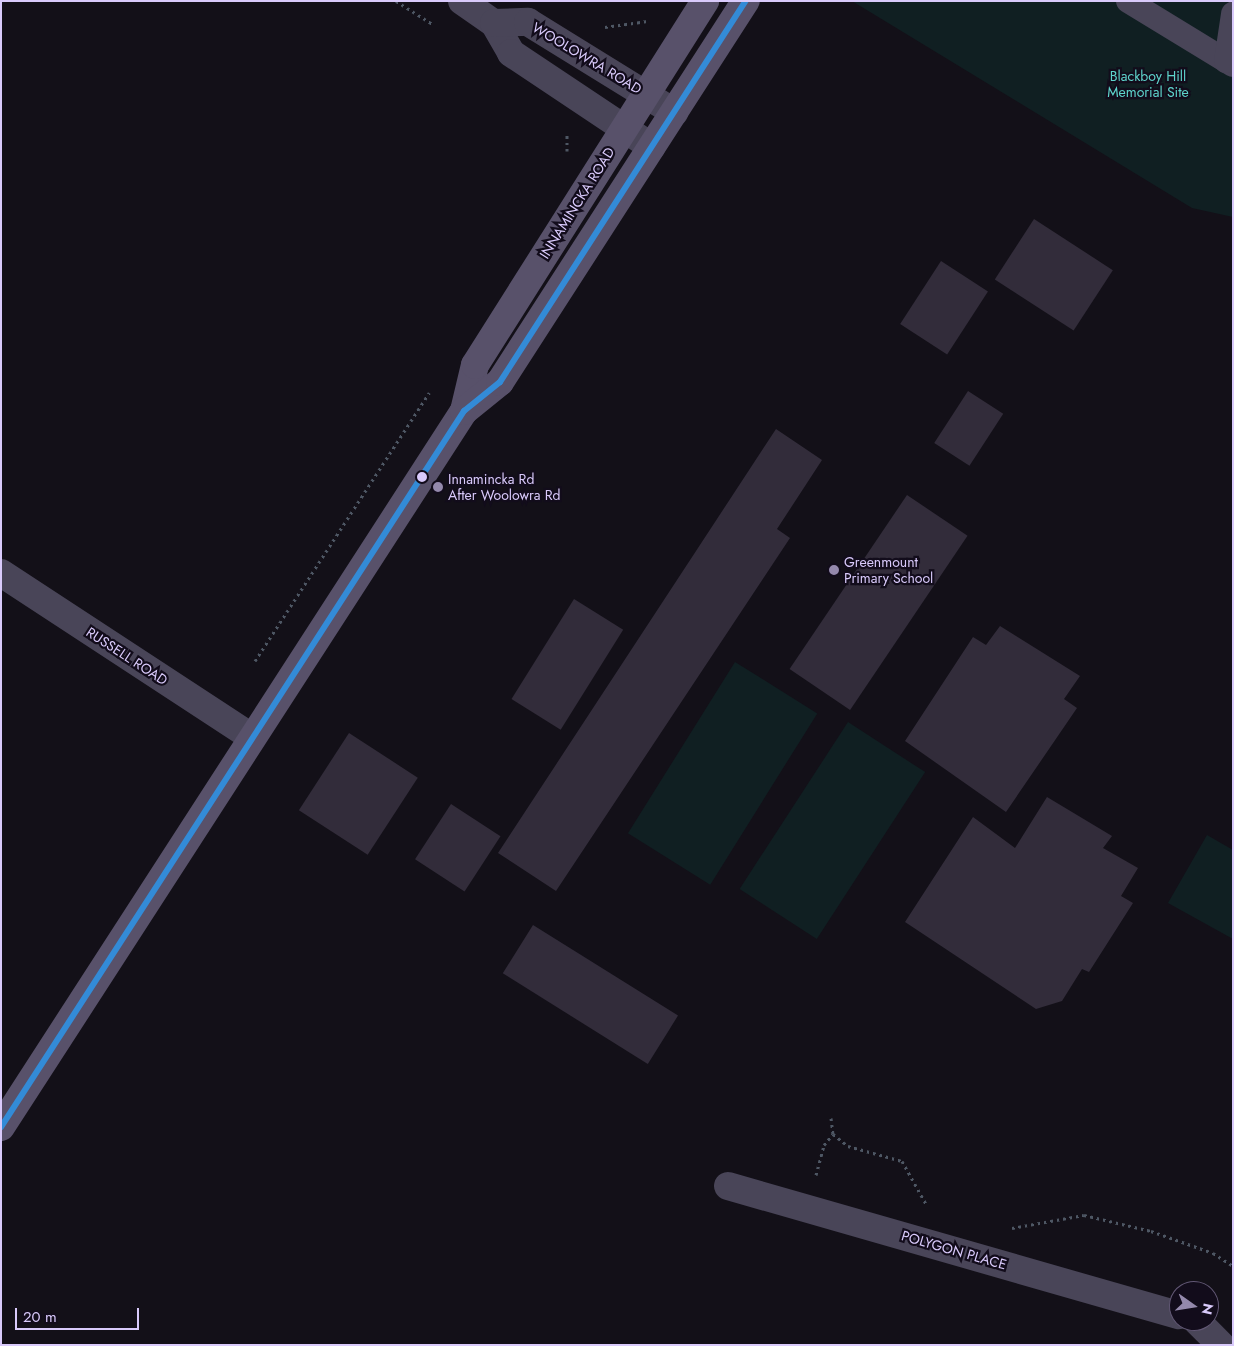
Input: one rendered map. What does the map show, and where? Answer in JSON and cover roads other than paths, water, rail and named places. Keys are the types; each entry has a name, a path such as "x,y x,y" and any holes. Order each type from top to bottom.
{"main road":[{"name":"INNAMINCKA ROAD","path":"464,411 476,365 646,93 706,1"},
{"name":"INNAMINCKA ROAD","path":"1,1127 464,411 500,382 746,1"}],"street":[{"path":"462,1 494,23 511,53 652,147"},
{"name":"WOOLOWRA ROAD","path":"494,23 528,22 674,112"},
{"name":"RUSSELL ROAD","path":"1,573 252,737"},
{"name":"POLYGON PLACE","path":"728,1186 1169,1312"},
{"path":"1207,1331 1221,1345"}],"lane":[{"path":"1128,1 1229,63 1233,14"}],"place":[{"name":"Innamincka Rd After Woolowra Rd","path":"438,487"},
{"name":"Greenmount Primary School","path":"834,570"}],"park label":[{"name":"Blackboy Hill Memorial Site","path":"1148,84"}]}
